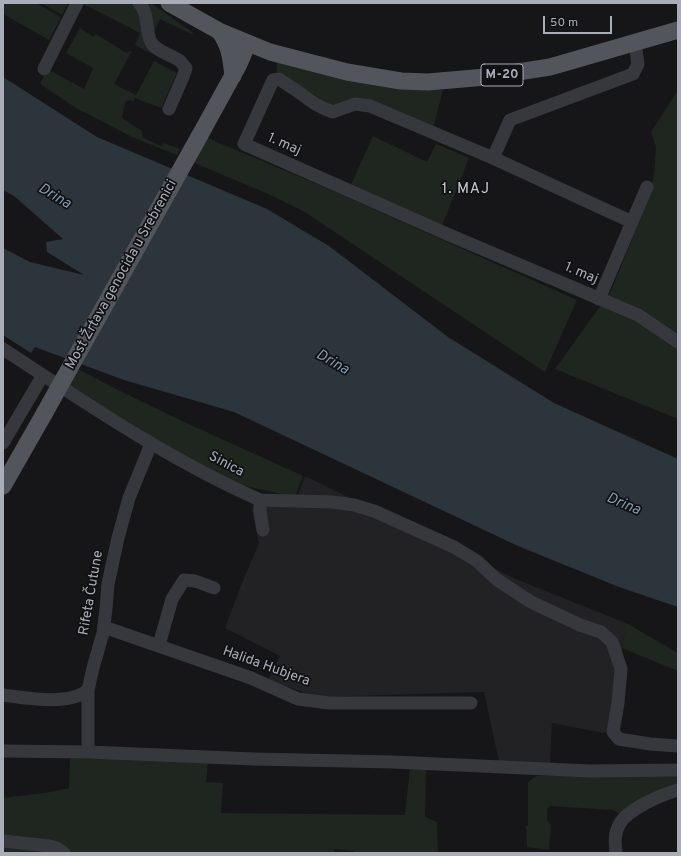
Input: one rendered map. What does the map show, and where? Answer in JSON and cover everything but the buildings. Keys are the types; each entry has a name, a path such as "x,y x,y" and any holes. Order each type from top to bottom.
{"main road":[{"name":"M-20","path":"174,5 219,31 270,52 322,66 401,81 428,82 486,77 550,67 678,30"},
{"path":"219,31 228,46 236,71 253,58 270,52"},
{"name":"Most Žrtava genocida u Srebrenici","path":"3,486 236,71 248,43"}],"street":[{"path":"44,69 77,3"},
{"path":"139,3 144,10 148,33 153,45 180,61 186,68 170,109"},
{"path":"493,158 510,120 634,74 638,64 635,43"},
{"name":"1. maj","path":"632,222 493,158 370,106 355,104 333,112 324,110 279,79 273,80 244,144 447,234 638,315 678,342"},
{"name":"1. maj","path":"599,299 647,187"},
{"name":"Sinica","path":"3,349 151,444 237,490 260,500"},
{"path":"3,443 43,375"},
{"path":"30,399 40,394 65,390"},
{"name":"Rifeta Čutune","path":"88,752 88,690 104,627 108,584 129,498 151,444"},
{"path":"263,530 260,500 332,502 354,505 374,511 454,547 477,561 496,579 531,602 580,625 601,632 612,642 622,669 613,732 619,739 650,744 678,746"},
{"path":"159,645 172,599 184,580 195,581 214,588"},
{"name":"Halida Hubjera","path":"104,627 251,678 298,699 329,703 471,703"},
{"path":"3,695 37,700 67,698 82,695 88,690"},
{"path":"3,751 88,752 254,759 393,762 590,772 678,770"},
{"path":"616,853 615,838 618,825 624,817 658,796 678,790"},
{"path":"3,841 49,846 57,848 64,853"}],"shaded area":[{"path":"3,3 36,3 61,17 49,40 3,14"},
{"path":"41,3 68,3 62,15"},
{"path":"81,3 131,3 139,7 151,53 135,45 140,33"},
{"path":"143,3 151,3 192,32 193,35 160,19 151,39"},
{"path":"80,28 93,37 96,34 125,52 132,51 114,84 136,95 154,61 177,73 161,108 135,98 134,101 129,100 125,102 122,118 142,131 142,137 161,146 164,143 180,149 177,155 132,137 76,108 40,84 47,69 84,89 93,68 66,53"},
{"path":"277,61 410,89 443,90 433,129 368,101 333,107 324,106 285,79 277,71"},
{"path":"678,90 678,419 555,369 611,291 644,210 654,175 656,147 651,132"},
{"path":"373,136 427,162 436,144 469,158 441,228 349,189"},
{"path":"205,137 324,187 577,300 545,372 303,211 266,193 192,162"},
{"path":"76,368 160,411 303,476 295,497 228,482 66,385"},
{"path":"305,476 518,580 626,623 610,731 604,733 552,723 550,763 499,762 484,692 318,697 268,680 280,656 225,628 259,543 252,510 258,493 297,498"},
{"path":"626,623 678,653 678,671 622,648"},
{"path":"70,758 208,761 206,782 223,783 221,813 405,815 410,768 426,769 425,817 437,822 438,853 354,853 354,851 334,849 334,853 3,853 3,798 51,792 69,788"},
{"path":"678,774 678,794 627,818 613,810 550,806 547,809 547,820 551,825 549,850 527,847 526,826 528,826 528,782 536,776"}],"water":[{"name":"Drina","path":"3,77 97,137 267,209 329,246 448,337 554,403 678,459 678,607 619,587 518,546 234,412 124,380 35,347 31,353 3,335 3,248 30,262 84,275 47,252 46,242 63,239 14,196 3,190"}],"district":[{"name":"1. MAJ","path":"466,190"}]}
